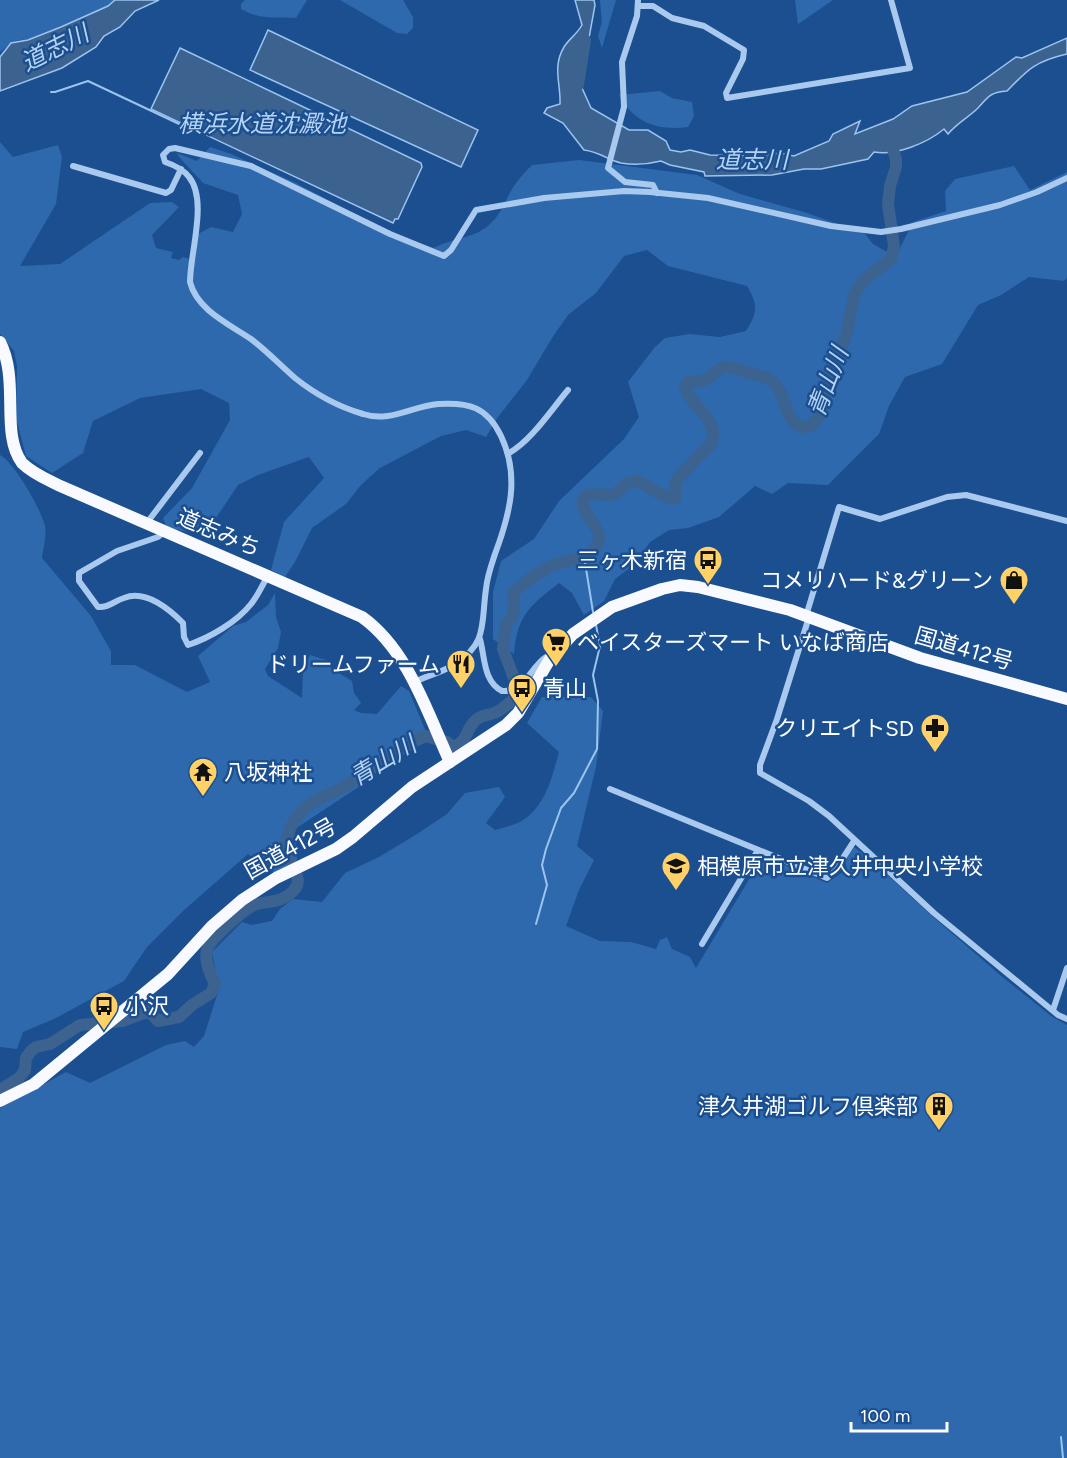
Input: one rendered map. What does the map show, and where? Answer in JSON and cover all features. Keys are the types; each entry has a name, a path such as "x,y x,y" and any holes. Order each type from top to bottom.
{"highway":[{"name":"道志みち","path":"0,342 6,355 9,372 7,431 13,451 20,461 37,475 58,485 340,606 371,623 393,646 414,683 450,762"},
{"name":"国道412号","path":"0,1101 34,1084 168,974 212,926 242,900 336,849 412,787 506,725 518,713 550,659 573,634 612,608 662,589 680,585 698,587 808,617 921,658 1067,699"}],"street":[{"path":"657,193 650,184 633,184 621,180 608,168 624,107 622,62 638,3 653,6 672,18 704,26 744,50 726,93 727,98 910,68 891,0"},
{"path":"550,659 546,657 542,659 514,690 502,691 492,682 485,668 480,638 487,582 503,532 512,489 509,453 492,420 472,406 459,404 430,405 399,415 375,417 362,414 327,399 293,376 264,349 204,307 193,292 190,282 198,196 190,178 181,169 165,162 164,155 169,149 175,148 251,166 380,230 444,256 451,250 476,210 561,196 624,191 708,198 846,229 888,232 1005,204 1067,178"},
{"path":"73,166 166,193 171,190 181,169"},
{"path":"509,453 526,438 568,390"},
{"path":"146,524 200,453"},
{"path":"1067,521 966,495 947,497 880,519 839,507 777,719 760,765 760,773 822,811 934,913 1067,1019"},
{"path":"164,532 158,537 117,551 80,573 79,582 98,607 106,608 123,598 132,596 150,598 183,623 184,637 188,645 209,638 245,611 268,575"},
{"path":"414,683 457,663 475,647 480,638"},
{"path":"610,789 827,878 834,872 854,841"},
{"path":"702,944 758,850"},
{"path":"1053,1010 1067,968"}],"shaded area":[{"path":"0,0 115,0 88,17 34,38 13,42 0,52"},
{"path":"245,0 307,0 296,18 268,17 248,13 241,9 241,4"},
{"path":"340,0 403,0 413,17 413,28 407,34 397,33"},
{"path":"600,0 616,0 602,48 598,36 602,22"},
{"path":"795,0 833,0 798,24"},
{"path":"660,91 672,98 692,102 694,116 688,127 667,128 648,123 632,112 619,95"},
{"path":"0,142 13,157 58,145 62,157 56,204 20,266 60,264 150,203 172,202 179,207 152,235 156,248 173,252 171,258 179,260 183,257 195,261 198,234 211,227 233,232 242,214 238,195 203,183 177,153 197,161 210,147 296,183 398,237 434,248 469,236 489,225 500,212 516,183 532,165 579,160 697,175 740,194 807,213 865,234 873,244 887,252 891,266 913,222 946,211 945,191 955,179 1014,166 1030,190 1067,172 1067,278 1064,281 1029,277 1001,295 978,305 942,364 905,377 889,406 879,434 828,485 788,483 772,494 755,486 719,517 688,528 669,530 650,542 635,564 615,579 604,601 584,615 572,593 559,583 527,612 518,630 514,654 493,639 493,592 501,561 534,539 559,501 624,439 639,417 628,382 655,347 665,338 689,334 720,337 746,331 753,319 755,308 747,286 668,266 647,250 624,256 596,293 568,315 527,380 498,417 486,437 466,430 441,436 380,468 361,485 346,504 312,528 285,577 271,570 284,522 324,478 309,457 258,475 238,485 206,533 167,528 163,518 192,488 230,420 229,403 201,389 140,398 93,421 83,453 52,473 26,456 16,418 17,366 14,351 0,334"},
{"path":"0,455 19,476 42,518 46,534 42,558 91,616 111,651 111,665 135,665 187,692 210,682 198,656 233,626 246,622 268,605 275,593 276,617 281,632 278,648 265,669 268,676 302,698 303,669 310,655 326,660 332,669 352,681 354,693 361,703 354,710 361,713 377,714 401,686 409,691 426,732 381,757 363,784 295,829 297,860 274,873 248,854 183,911 147,947 124,981 56,1018 23,1032 17,1049 0,1047"},
{"path":"542,697 591,697 603,711 596,767 577,846 594,860 579,890 566,926 600,941 631,942 656,949 660,940 667,937 672,949 690,957 696,968 763,856 827,883 847,869 845,861 854,847 1000,975 1051,1016 1067,1025 1067,1458 0,1458 0,1108 66,1072 90,1083 166,1045 185,1041 194,1047 204,1036 219,989 212,952 242,922 252,925 272,921 280,909 293,899 322,902 345,873 379,857 447,814 465,793 499,787 505,797 486,823 495,830 513,825 531,814 543,798 551,781 559,752 527,723"}],"water":[{"path":"115,0 159,0 135,11 120,27 104,36 96,47 62,68 0,91 0,57 11,43 28,40 61,27 108,6"},
{"path":"575,0 594,0 595,5 587,49 580,60 582,88 591,108 629,130 648,130 666,141 670,150 681,152 690,150 710,155 757,156 781,153 794,156 829,141 833,134 860,121 855,134 893,119 912,106 967,92 1016,57 1022,58 1067,38 1067,54 1040,63 1027,71 1007,91 990,96 948,134 944,129 911,147 892,152 874,152 868,159 821,169 804,169 772,175 705,176 704,172 661,161 641,164 621,163 584,150 563,123 544,113 547,108 560,104 558,62 560,54 582,25"},
{"name":"横浜水道沈澱池","path":"268,30 478,130 461,167 250,70"},
{"name":"横浜水道沈澱池","path":"180,48 421,163 422,167 398,219 395,219 393,223 151,109"}],"waterway":[{"name":"道志川","path":"578,85 585,40"},
{"path":"51,92 88,81 194,131 194,129"},
{"name":"青山川","path":"0,1090 19,1078 25,1070 26,1058 31,1051 36,1047 50,1044 80,1025 122,1021 149,1011 158,1021 179,1017 211,993 215,984 206,958 210,945 229,924 252,906 286,897 297,885 298,880 288,858 286,845 292,826 304,809 425,736 447,742 453,747 464,739 475,720 500,710 517,696 515,681 503,649 506,624 512,617 514,608 513,593 543,570 588,555 596,547 599,535 583,507 584,498 587,496 615,494 634,481 675,499 675,484 679,477 711,444 713,435 709,421 688,394 685,387 688,382 705,380 726,367 766,378 771,380 780,391 794,422 800,427 811,426 823,412 827,382 847,333 854,295 865,279 891,259 894,246 888,204 896,159 889,137"},
{"path":"584,556 593,612"},
{"path":"536,924 547,885 542,865 546,849 561,808 574,793 597,749 598,701 593,675 600,646 596,625"},
{"path":"1061,1437 1063,1458"}],"place":[{"name":"三ヶ木新宿","path":"708,586"},
{"name":"コメリハード&グリーン","path":"1014,606"},
{"name":"ベイスターズマート いなば商店","path":"556,668"},
{"name":"ドリームファーム","path":"461,690"},
{"name":"青山","path":"522,714"},
{"name":"クリエイトSD","path":"935,754"},
{"name":"八坂神社","path":"203,798"},
{"name":"相模原市立津久井中央小学校","path":"676,892"},
{"name":"小沢","path":"104,1032"},
{"name":"津久井湖ゴルフ倶楽部","path":"939,1132"}]}
